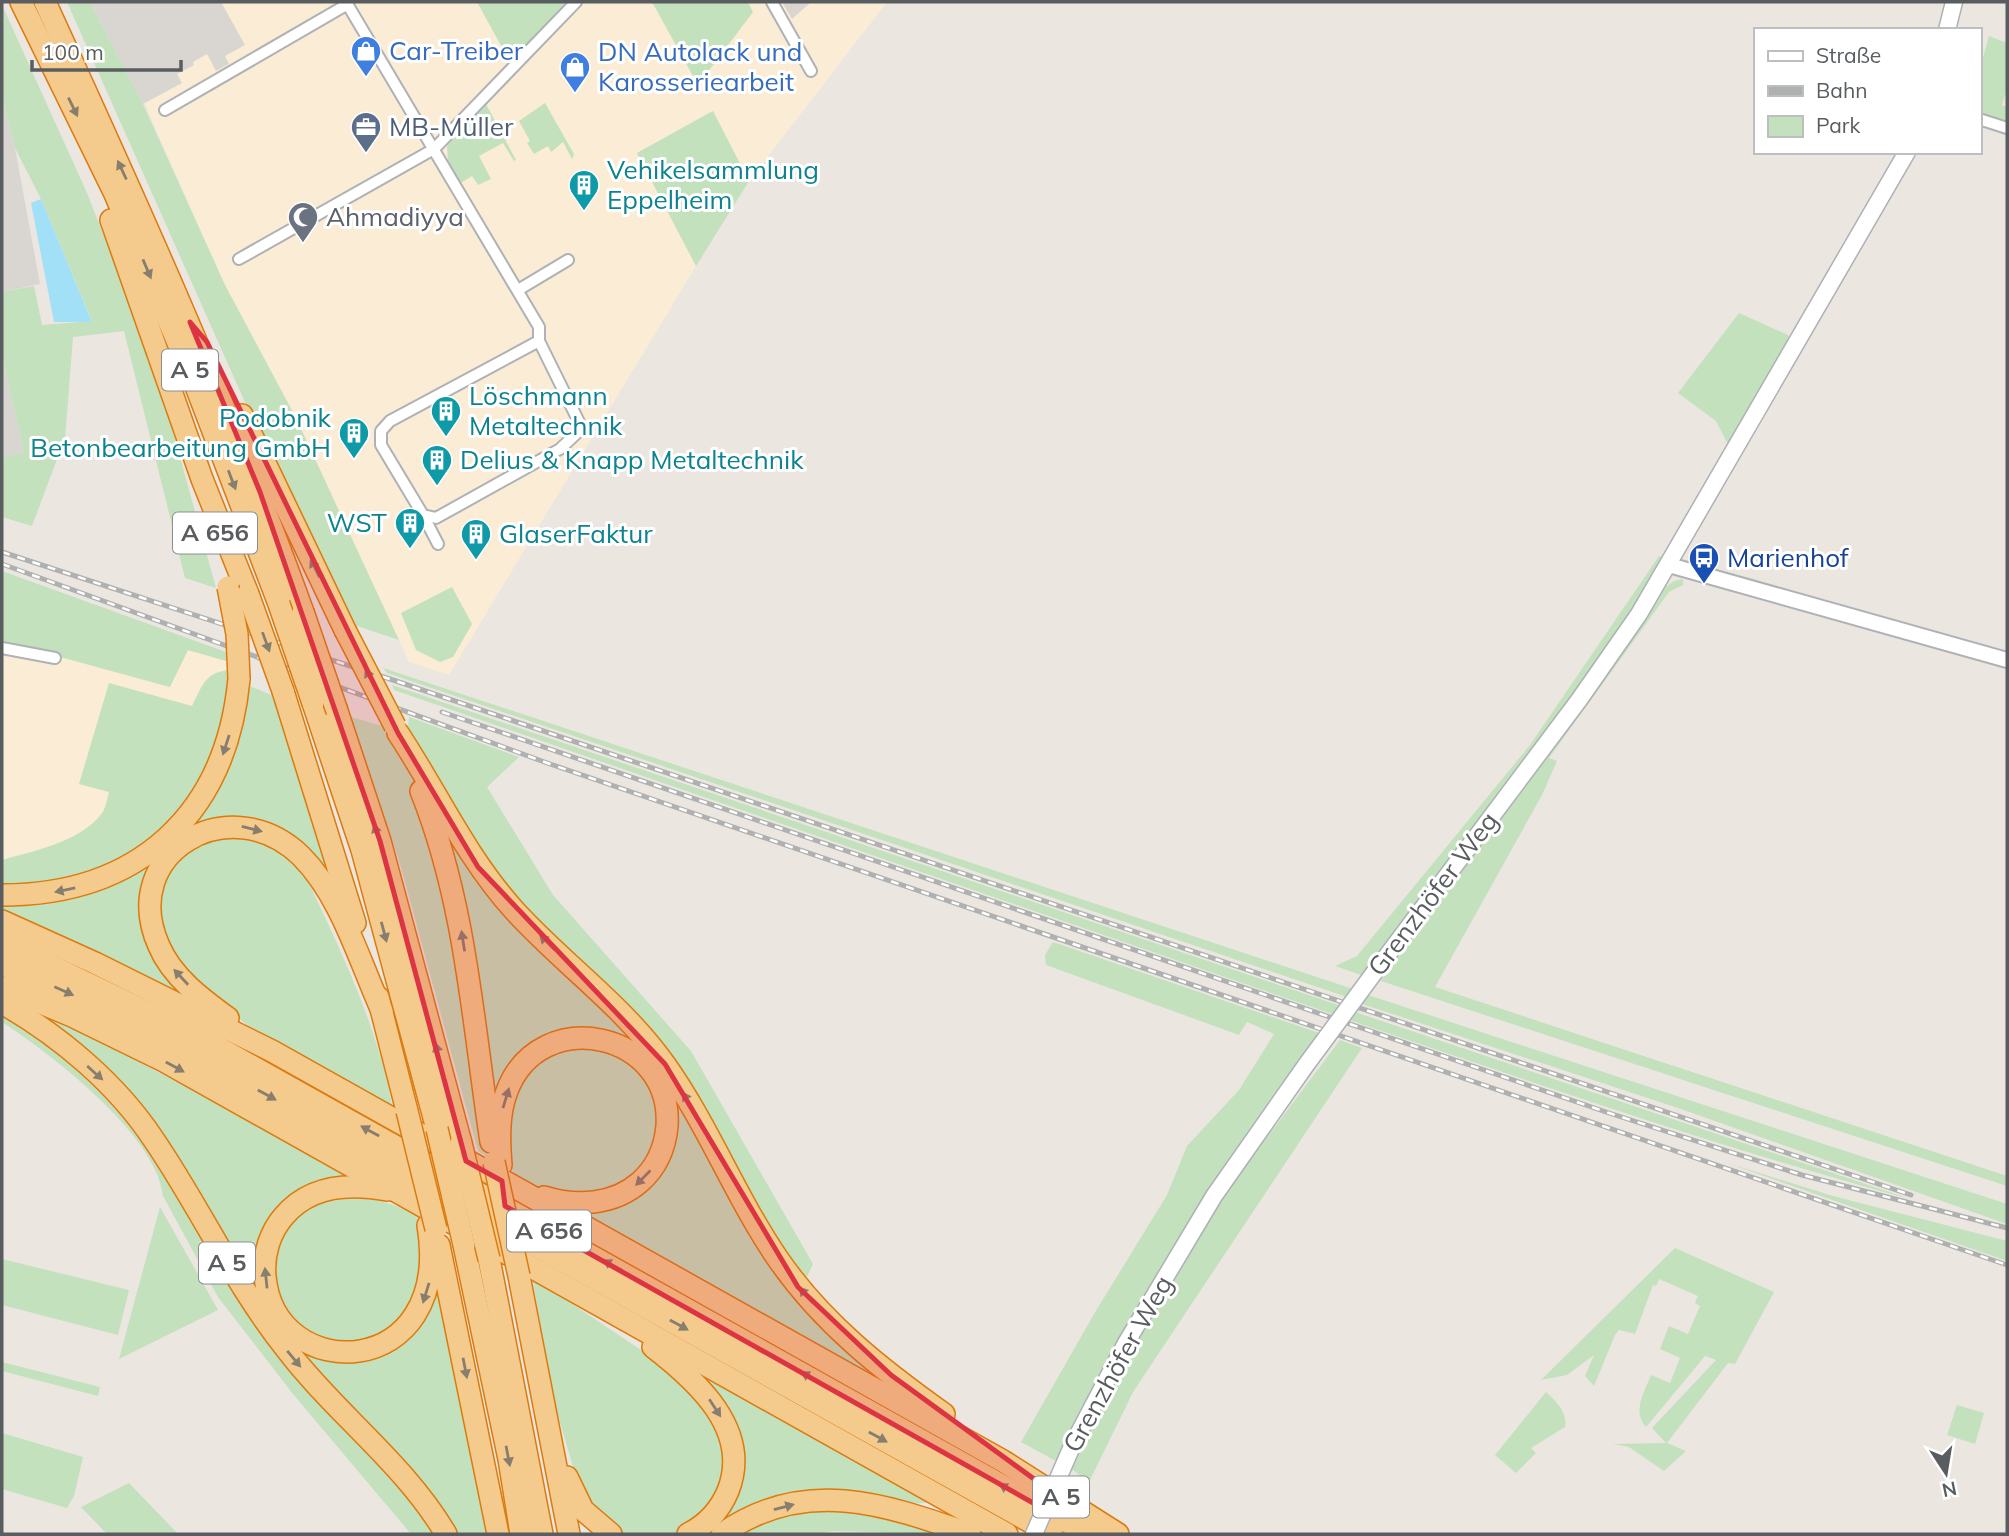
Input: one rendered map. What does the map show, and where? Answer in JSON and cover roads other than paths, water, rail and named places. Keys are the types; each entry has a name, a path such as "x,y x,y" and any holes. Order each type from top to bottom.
{"highway":[{"name":"A 5","path":"21,2 89,140 192,376 279,604 362,850 437,1129 464,1245 509,1459 521,1534"},
{"name":"A 5","path":"45,2 190,322 260,492 380,841 461,1143 489,1259 542,1534"},
{"name":"A 656","path":"2,895 33,895 91,884 122,870 155,849 191,813 208,787 233,723 239,679 238,591 108,209 89,140"},
{"name":"A 5","path":"190,322 207,342 396,730 478,867 515,911 626,1018 665,1065 702,1123 776,1257 798,1287 828,1321 860,1349 990,1447 1003,1461 1118,1534"},
{"path":"238,591 283,691 382,1011 407,1111 418,1198 432,1227 498,1534"},
{"name":"A 5","path":"396,730 438,833 454,894 498,1163"},
{"path":"272,1051 190,987 166,959 154,934 150,905 156,879 169,856 199,833 224,826 250,827 271,835 300,855 320,877 338,910 382,1011"},
{"path":"2,921 84,958 272,1051 506,1188 1003,1461"},
{"name":"A 656","path":"2,942 205,1040 1089,1534"},
{"name":"A 656","path":"2,964 174,1044 1052,1534"},
{"path":"2,987 72,1016 164,1061 418,1198 591,1300 1007,1534"},
{"name":"A 5","path":"2,1003 57,1040 101,1077 129,1107 153,1138 261,1317 293,1359 391,1463 446,1534"},
{"name":"A 656","path":"577,1038 607,1040 640,1059 659,1084 667,1109 663,1149 649,1173 628,1191 602,1201 568,1203 506,1188 498,1163 500,1126 507,1090 524,1064 550,1045 577,1038"},
{"path":"418,1198 374,1188 337,1187 313,1194 293,1207 271,1236 265,1260 266,1284 280,1317 307,1342 330,1350 366,1350 389,1341 408,1326 426,1295 432,1255 432,1227"},
{"path":"506,1188 519,1276 569,1534"},
{"path":"591,1300 603,1314 683,1370 708,1396 730,1435 733,1471 726,1495 712,1516 688,1534"},
{"path":"546,1412 576,1499 591,1519 611,1534"},
{"path":"722,1534 758,1514 788,1505 822,1500 860,1501 894,1507 970,1534"}],"main road":[{"path":"1948,28 1954,2"},
{"name":"Grenzhöfer Weg","path":"1034,1534 1073,1444 1126,1343 1214,1196 1306,1065 1579,701 1669,565 1905,154"}],"street":[{"path":"239,259 434,149 576,2"},
{"path":"772,2 811,71"},
{"path":"165,110 347,3 539,327 539,341 576,413 578,432 568,443 436,518 423,516"},
{"path":"1981,120 2007,128"},
{"path":"518,290 568,260"},
{"path":"438,544 382,445 381,431 390,421 539,341"},
{"path":"1669,565 2007,660"},
{"path":"2,648 55,658"}],"water":[{"path":"41,199 92,322 54,322 31,203"}],"railway":[{"path":"2,552 396,681 1911,1195"},
{"path":"2,564 550,764 2007,1265"},
{"path":"442,712 1609,1113 1802,1175 2007,1228"}],"place":[{"name":"Car-Treiber","path":"366,78"},
{"name":"DN Autolack und Karosseriearbeit","path":"575,94"},
{"name":"MB-Müller","path":"366,154"},
{"name":"Vehikelsammlung Eppelheim","path":"584,212"},
{"name":"Ahmadiyya","path":"303,244"},
{"name":"Löschmann Metaltechnik","path":"446,438"},
{"name":"Podobnik Betonbearbeitung GmbH","path":"354,460"},
{"name":"Delius & Knapp Metaltechnik","path":"437,487"},
{"name":"WST","path":"410,550"},
{"name":"GlaserFaktur","path":"476,561"},
{"name":"Marienhof","path":"1704,585"}]}
